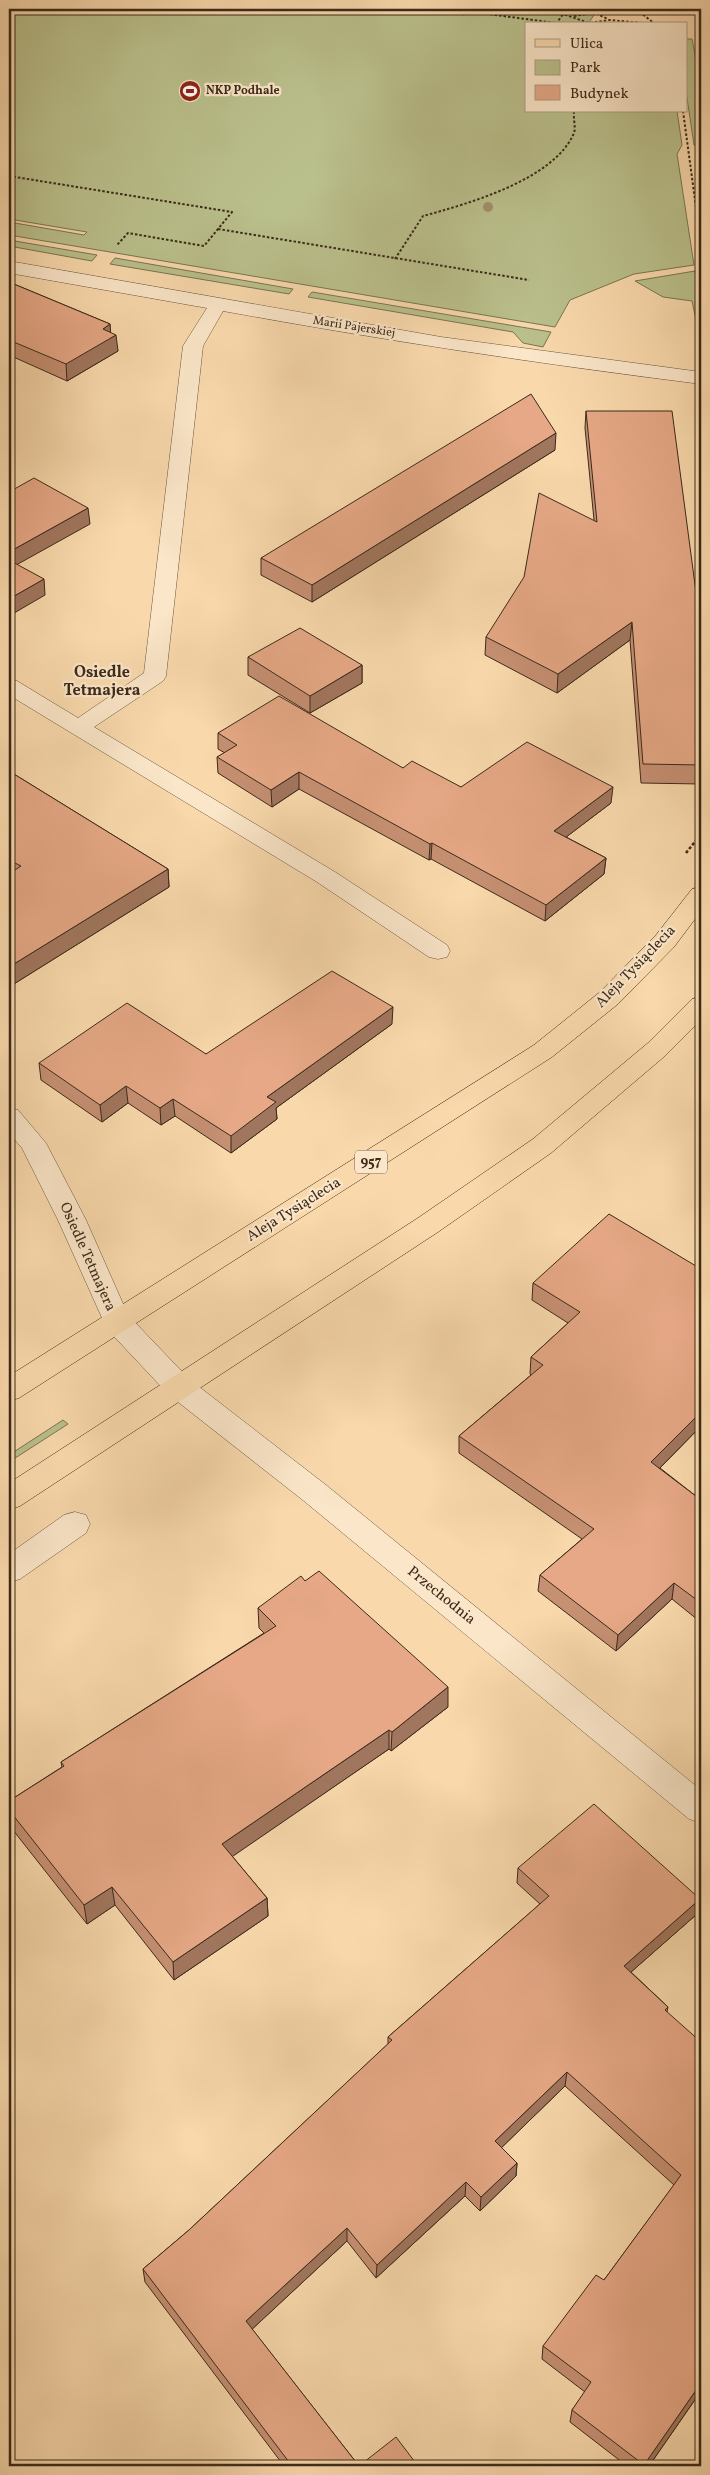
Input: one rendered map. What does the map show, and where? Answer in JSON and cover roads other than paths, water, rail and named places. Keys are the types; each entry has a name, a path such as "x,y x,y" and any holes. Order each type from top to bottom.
{"main road":[{"name":"Aleja Tysiąclecia","path":"9,1390 542,1051 609,998 665,941 701,895"},
{"path":"9,1498 428,1225 542,1146 657,1049 701,1005"}],"street":[{"name":"Marii Pajerskiej","path":"9,267 218,306 600,366 701,378"},
{"path":"79,727 155,676 193,346 218,306"},
{"path":"9,686 326,877 438,950"},
{"name":"Osiedle Tetmajera","path":"9,1117 33,1143 72,1220 117,1322 179,1387"},
{"name":"Przechodnia","path":"179,1387 315,1493 701,1809"},
{"path":"9,1570 75,1524"}],"place":[{"name":"NKP Podhale","path":"190,91"}],"district":[{"name":"Osiedle Tetmajera","path":"102,682"}]}
